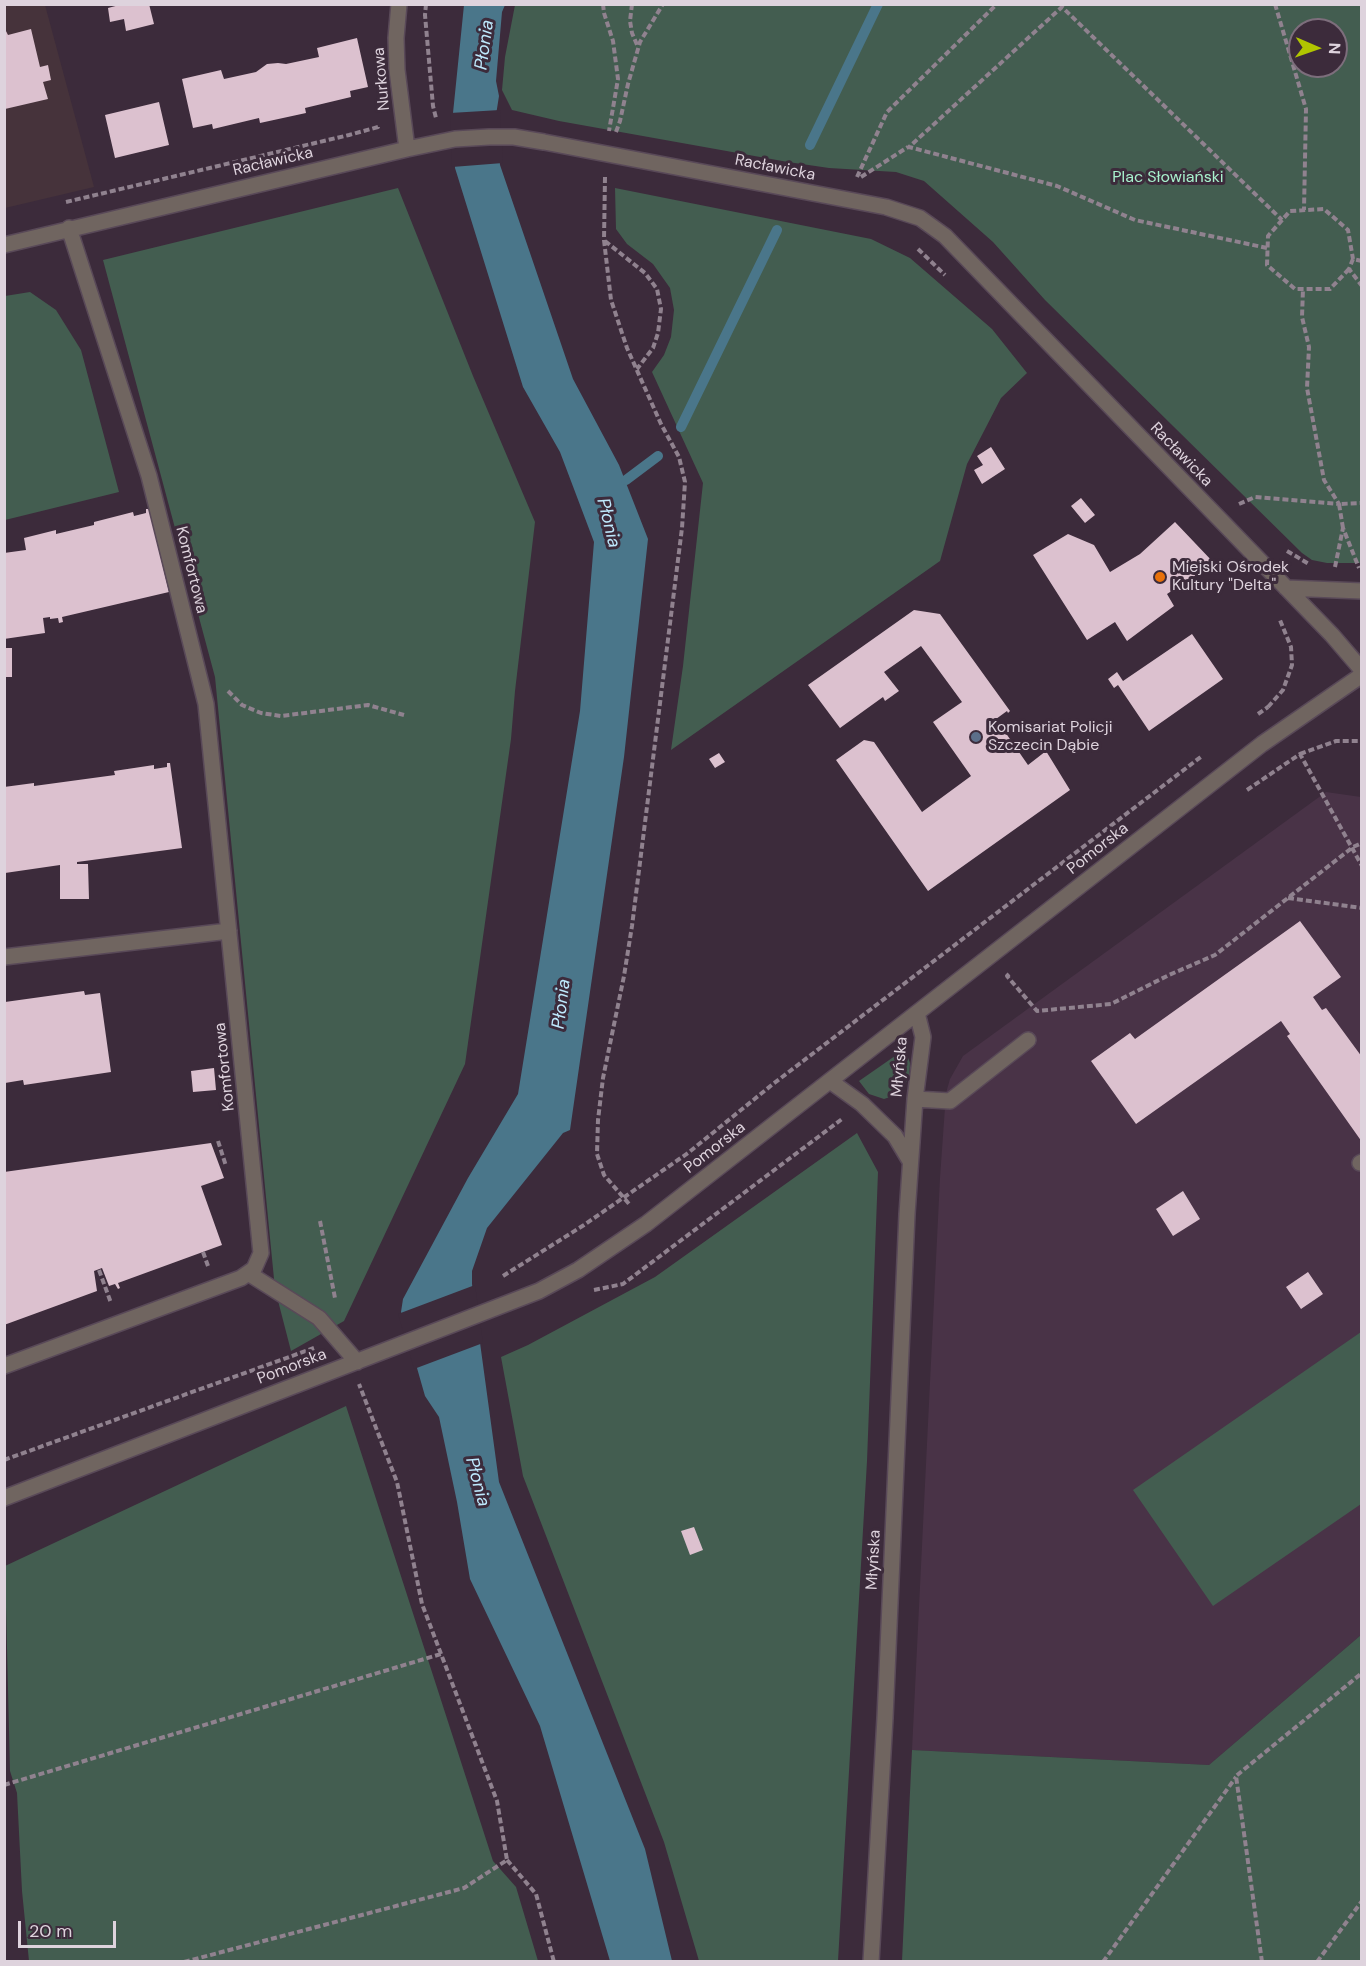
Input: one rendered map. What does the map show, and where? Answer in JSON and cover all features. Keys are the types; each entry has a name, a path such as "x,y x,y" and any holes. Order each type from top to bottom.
{"street":[{"name":"Nurkowa","path":"399,4 396,38 397,70 408,149"},
{"name":"Racławicka","path":"4,245 408,149 478,137 511,137 886,207 920,218 945,236 1332,634 1362,673"},
{"name":"Komfortowa","path":"69,228 149,476 206,704 261,1253 254,1269 248,1273"},
{"path":"1286,588 1362,591"},
{"name":"Pomorska","path":"4,1498 539,1291 578,1270 646,1224 1262,744 1362,673"},
{"path":"4,957 229,931"},
{"name":"Młyńska","path":"871,1962 886,1707 910,1161 923,1037 917,1013"},
{"path":"915,1099 950,1101 1028,1040"},
{"name":"Młyńska","path":"830,1081 862,1104 895,1137 910,1161"},
{"path":"4,1366 248,1273 319,1318 338,1339 354,1363"}],"path":[{"path":"426,4 433,106 436,118 442,119"},
{"path":"603,4 613,41 618,79 606,154"},
{"path":"632,4 631,27 638,48"},
{"path":"606,154 620,122 640,42 663,4"},
{"path":"997,4 887,112 855,180 909,147 1063,6 1282,220"},
{"path":"1275,4 1306,109 1304,210"},
{"path":"63,203 378,127 381,117"},
{"path":"909,147 1057,186 1135,220 1267,248"},
{"path":"596,174 616,177"},
{"path":"605,175 604,240 611,300 627,348 661,424 679,457 685,482 682,528 630,936 603,1078 598,1120 597,1154 604,1175 646,1224"},
{"path":"1324,209 1348,231 1353,259 1349,269 1330,289 1295,289 1267,265 1268,236 1282,220 1290,210 1324,209"},
{"path":"604,240 645,273 657,289 661,309 658,333 653,348 637,369"},
{"path":"912,244 946,275"},
{"path":"1353,259 1362,261"},
{"path":"1349,269 1362,286"},
{"path":"1304,289 1302,317 1308,347 1306,388 1324,480 1339,504 1343,528 1360,572"},
{"path":"1238,504 1255,497 1339,504 1362,503"},
{"path":"1334,570 1343,528"},
{"path":"1249,721 1268,707 1283,690 1292,665 1288,637 1275,612"},
{"path":"197,667 208,673 242,705 261,713 281,716 299,715 368,705 404,715"},
{"path":"1268,707 1272,713"},
{"path":"1238,796 1300,754 1336,741 1362,741"},
{"path":"1296,748 1362,866"},
{"path":"501,1278 565,1238 688,1154 792,1069 1202,756"},
{"path":"1015,969 1007,976 1037,1011 1111,1004 1215,955 1362,843"},
{"path":"1288,898 1362,908"},
{"path":"587,1292 623,1284 862,1104"},
{"path":"320,1221 336,1302"},
{"path":"99,1270 118,1323"},
{"path":"4,1460 338,1339"},
{"path":"354,1363 397,1482 422,1604 497,1802 507,1860 536,1894 554,1962"},
{"path":"4,1785 441,1654"},
{"path":"1103,1962 1236,1776 1362,1673"},
{"path":"1236,1776 1262,1962"},
{"path":"184,1962 464,1888 507,1860"},
{"path":"1317,1962 1362,1901"}],"shaded area":[{"path":"4,5 45,5 94,187 5,208"},
{"path":"1326,792 1361,797 1361,1635 1209,1765 912,1750 940,1178 946,1093 950,1079 963,1056"}],"green space":[{"name":"Plac Słowiański","path":"515,5 1361,5 1361,563 1327,563 1312,560 1302,553 1045,300 993,242 924,181 896,172 829,168 788,162 559,121 512,110 502,90 505,57"},
{"path":"398,188 473,376 535,522 511,739 465,1064 344,1321 291,1351 275,1289 215,677 103,260"},
{"path":"615,188 871,239 910,258 992,329 1027,373 1001,398 967,464 940,561 671,750 683,666 703,483 652,372 664,355 671,337 674,310 670,288 653,264 627,244 616,229"},
{"path":"30,292 56,310 81,350 119,492 5,520 5,296"},
{"path":"905,1049 910,1063 909,1077 901,1091 884,1099 869,1094 859,1081"},
{"path":"857,1133 878,1172 867,1461 838,1961 699,1961 664,1842 523,1476 501,1357 655,1277"},
{"path":"1361,1332 1361,1504 1213,1606 1133,1490"},
{"path":"346,1406 493,1861 516,1887 538,1961 29,1961 22,1891 17,1793 10,1771 5,1566"},
{"path":"1361,1635 1361,1961 902,1961 912,1750 1209,1765"}],"water":[{"name":"Płonia","path":"464,5 505,5 502,12 496,81 499,96 496,115 500,165 573,379 619,465 648,539 624,757 570,1130 563,1133 487,1228 472,1271 472,1284 499,1482 645,1849 672,1961 610,1961 540,1726 470,1579 439,1417 425,1396 401,1312 403,1299 468,1178 518,1094 580,711 594,542 560,452 523,387 455,168 453,113"}],"pier":[{"path":"500,110 503,163 452,167 450,113"},
{"path":"475,1285 483,1343 414,1369 398,1314"}],"building":[{"path":"123,4 149,4 154,24 126,31 124,19 110,22 108,8"},
{"path":"5,29 8,35 31,29 40,67 48,65 51,80 43,82 48,99 5,109"},
{"path":"357,38 368,87 350,91 351,97 305,108 306,113 260,123 259,118 213,129 212,124 193,128 182,79 221,70 224,79 256,72 267,64 286,64 319,57 317,48"},
{"path":"159,102 169,145 115,158 105,115"},
{"path":"991,447 1005,469 982,484 974,470 983,465 977,456"},
{"path":"1081,498 1095,515 1085,523 1071,506"},
{"path":"146,509 149,509 169,592 62,617 63,622 59,623 58,618 43,618 45,633 4,639 4,553 26,550 24,538 56,530 56,534 94,525 94,522 133,512 134,516 146,513"},
{"path":"1175,522 1214,563 1167,594 1174,606 1127,641 1115,622 1087,640 1033,555 1068,534 1094,545 1110,572 1140,554"},
{"name":"Komisariat Policji Szczecin Dąbie","path":"914,610 940,614 1010,711 996,719 1028,765 1046,751 1070,790 928,891 836,760 864,740 874,742 922,812 971,776 933,722 962,702 921,646 884,672 899,691 885,701 883,697 840,728 808,685"},
{"path":"1192,634 1223,679 1149,731 1118,685 1114,688 1108,679 1117,672 1123,681"},
{"path":"4,648 12,648 12,677 4,677"},
{"path":"719,753 725,762 715,768 709,759"},
{"path":"167,763 170,763 182,848 77,862 77,864 88,864 89,899 60,899 60,865 5,873 4,787 34,783 34,786 115,775 114,771 154,765 154,769 167,767"},
{"path":"1300,921 1341,977 1313,997 1322,1010 1326,1008 1362,1057 1362,1142 1287,1036 1290,1034 1281,1021 1136,1124 1091,1061 1130,1033 1135,1039"},
{"path":"84,991 85,995 100,993 111,1072 24,1085 23,1080 5,1083 5,1002"},
{"path":"214,1068 216,1090 193,1092 191,1071"},
{"path":"211,1143 224,1178 201,1186 222,1245 118,1283 120,1288 118,1289 115,1284 109,1286 102,1268 94,1271 97,1291 4,1325 4,1172"},
{"path":"1183,1191 1200,1219 1173,1236 1156,1209"},
{"path":"1308,1272 1323,1294 1301,1309 1286,1287"},
{"path":"694,1527 703,1550 690,1555 681,1531"}],"waterway":[{"path":"810,145 878,4"},
{"path":"681,427 777,230"},
{"path":"626,480 658,456"}],"place":[{"name":"Miejski Ośrodek Kultury \"Delta\"","path":"1160,577"},
{"name":"Komisariat Policji Szczecin Dąbie","path":"976,737"}]}
